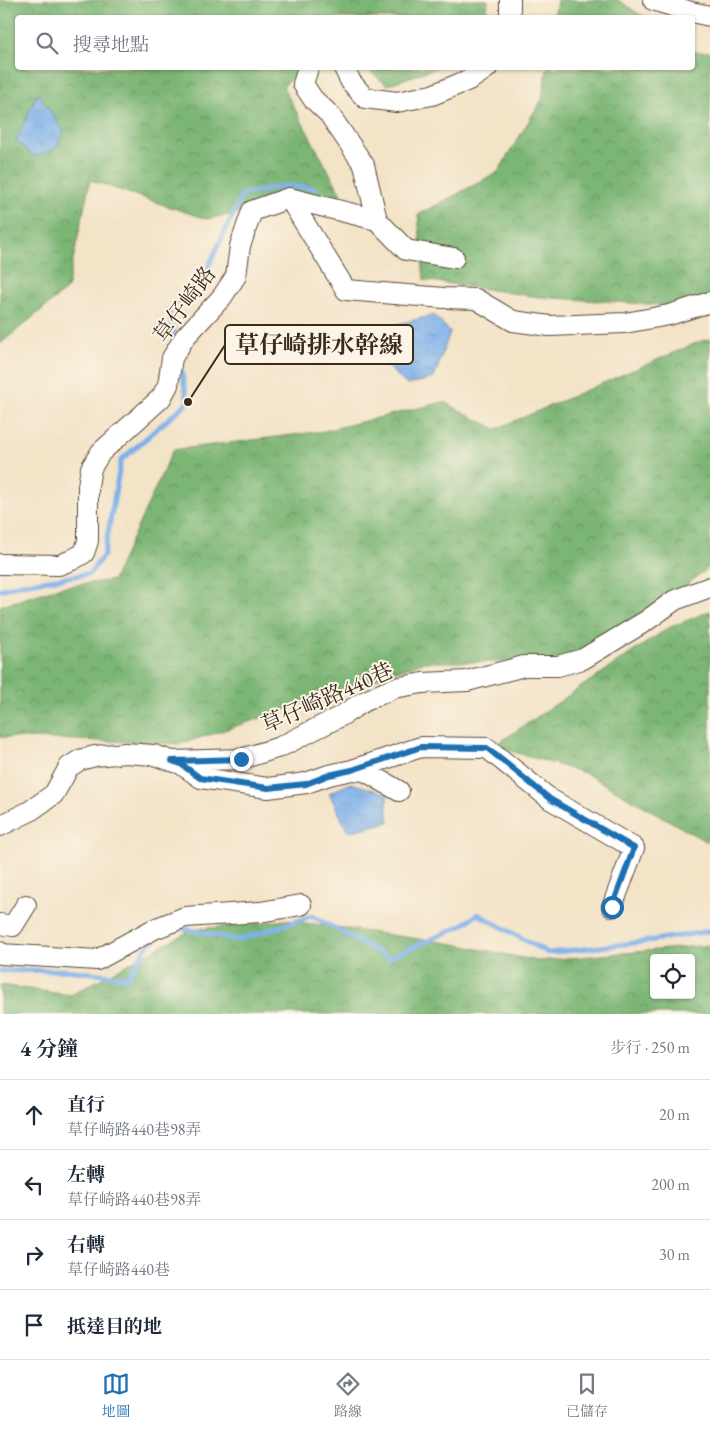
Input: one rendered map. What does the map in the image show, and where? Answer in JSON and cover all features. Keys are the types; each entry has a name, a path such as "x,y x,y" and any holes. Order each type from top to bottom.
{"street":[{"path":"510,0 510,15"},
{"path":"654,0 710,16"},
{"path":"307,70 303,84 313,99 329,114 364,164 377,220 406,250 454,258"},
{"path":"345,70 351,82 365,98 397,102 432,95 471,79 484,70"},
{"path":"289,198 377,220"},
{"path":"289,198 346,290 476,299 513,321 550,326 625,323 669,315 710,302"},
{"name":"草仔崎路","path":"0,564 59,566 84,553 88,541 88,486 91,468 101,452 161,398 168,385 172,358 185,337 222,297 236,276 240,246 252,210 289,198"},
{"name":"草仔崎路440巷","path":"0,826 30,811 54,794 69,768 80,760 95,756 125,754 154,756 172,761 241,759 280,747 341,716 363,702 394,688 423,684 467,682 524,666 558,666 583,658 646,621 675,600 710,586"},
{"path":"172,761 181,764 200,778 268,788 306,784 329,775 352,770 421,747 487,748 550,799 634,848 612,907"},
{"path":"352,770 365,771 399,791"},
{"path":"0,924 13,926 26,905"},
{"path":"0,952 1,954 97,960 154,929 185,917 260,912 301,905"}],"green space":[{"path":"0,0 488,0 487,15 15,15 15,70 298,70 283,87 341,194 206,219 90,180 67,289 0,344"},
{"path":"557,0 618,0 641,15 554,15"},
{"path":"695,51 710,52 710,296 692,307 539,297 424,280 418,215 498,172 542,99 547,70 695,70"},
{"path":"368,70 430,70 387,85"},
{"path":"710,339 710,567 583,662 423,662 181,744 0,737 0,606 61,587 113,580 173,450 324,431 443,402 496,429 701,341"},
{"path":"710,611 710,841 705,841 585,773 494,746 668,628"},
{"path":"286,920 454,944 538,961 710,945 710,1014 0,1014 0,985 71,995 191,930"}],"water":[{"path":"38,93 64,132 54,150 34,157 16,140"},
{"path":"434,315 450,332 434,378 407,385 353,335"},
{"path":"351,783 388,794 389,822 348,832 329,793"}],"waterway":[{"path":"176,342 169,311 204,276 242,195 282,186 315,188"},
{"path":"0,590 21,584 89,574 104,555 121,460 188,402 179,360"},
{"path":"176,930 180,928 239,940 312,916 389,958 461,926 478,914 548,953 642,942 710,931"},
{"path":"0,971 65,970 128,977 149,943 153,941"}],"place":[{"name":"草仔崎排水幹線","path":"188,402"}],"route":[{"path":"241,759 172,761 181,764 200,778 268,788 306,784 329,775 352,770 421,747 487,748 550,799 634,848 612,907"}]}
